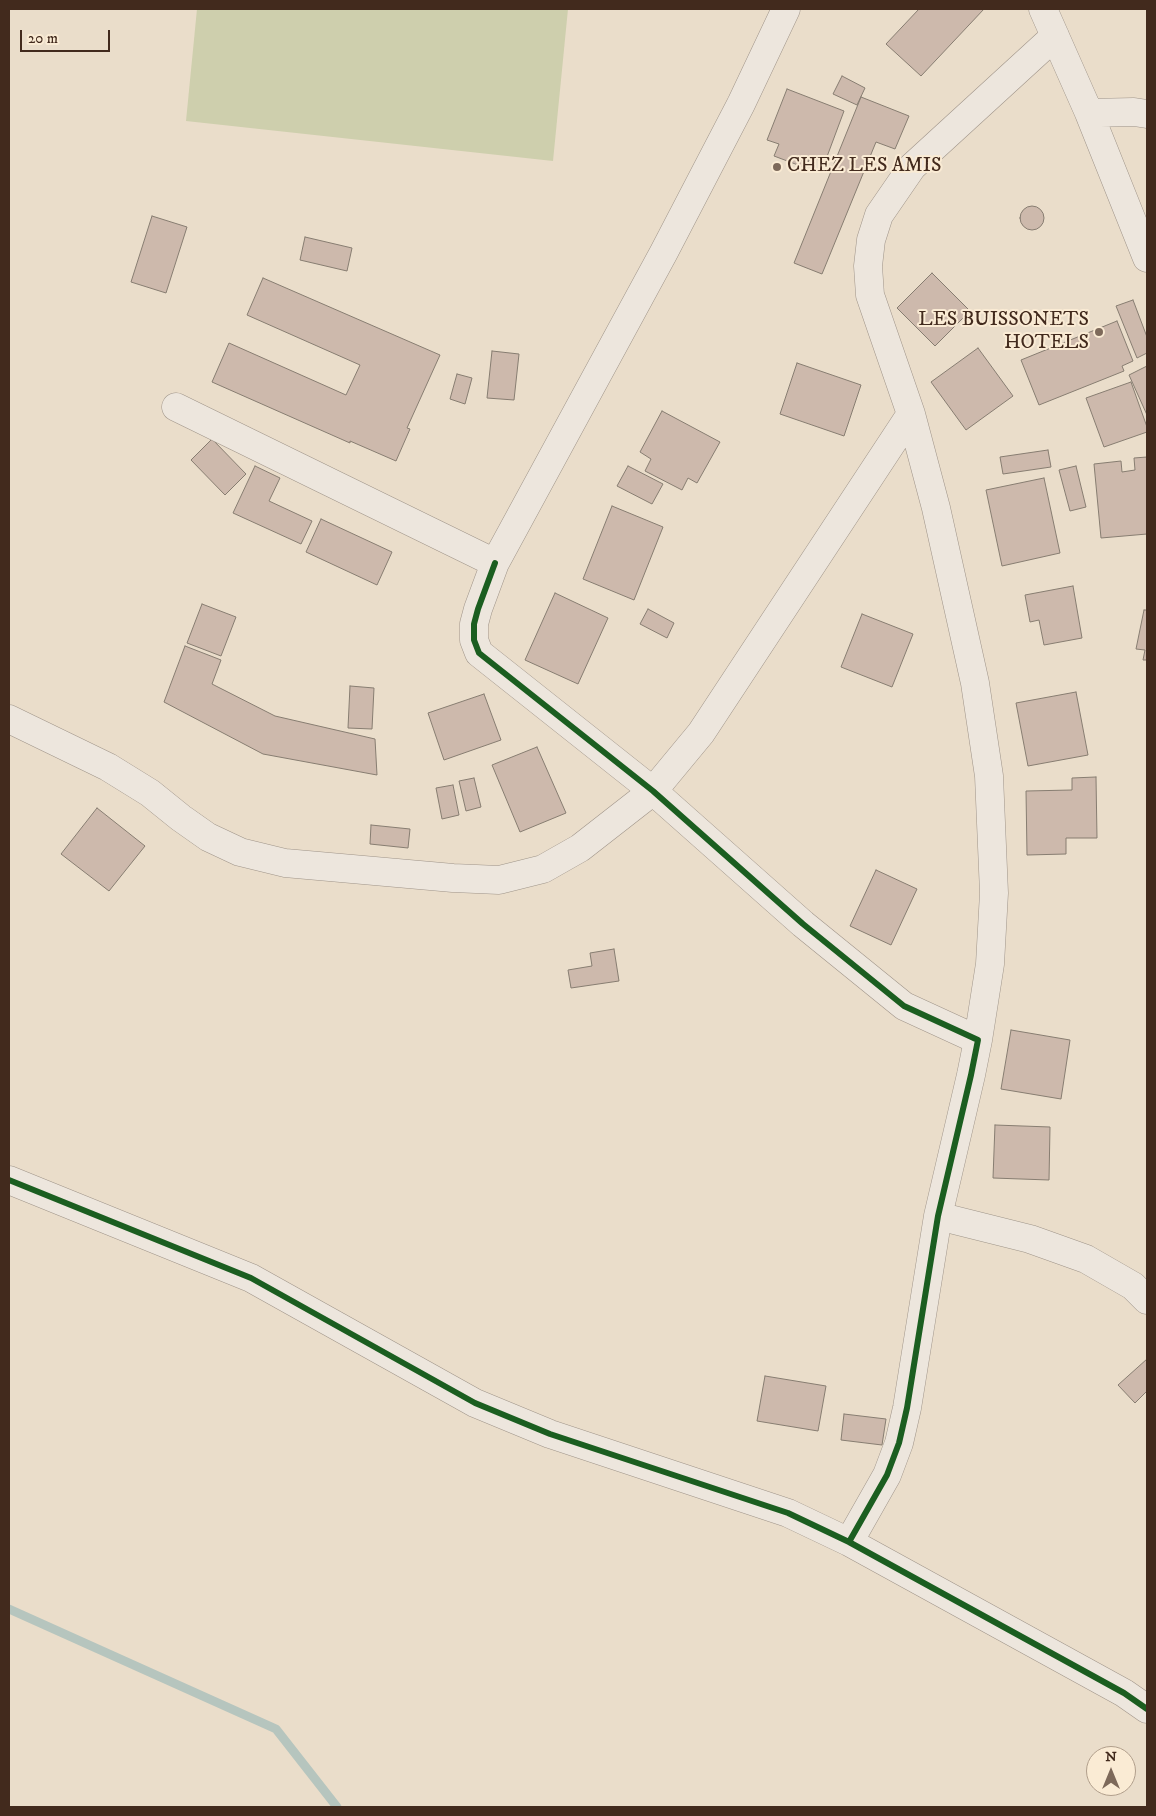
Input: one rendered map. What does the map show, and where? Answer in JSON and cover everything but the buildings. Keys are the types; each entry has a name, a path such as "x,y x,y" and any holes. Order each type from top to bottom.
{"street":[{"path":"786,9 741,104 664,252 494,563 478,608 474,624 474,640 479,653 653,791 803,924 904,1006 978,1040"},
{"path":"1043,9 1089,113 1147,258"},
{"path":"849,1542 887,1475 899,1443 938,1216 978,1040 990,964 994,893 989,776 975,683 936,508 910,414 870,295 868,266 871,240 879,215 912,167 1055,36"},
{"path":"1089,113 1134,112 1147,114"},
{"path":"176,407 494,563"},
{"path":"9,720 108,767 150,793 208,837 240,852 286,863 453,878 498,880 543,869 580,848 653,791 700,733 910,414"},
{"path":"9,1180 251,1278 475,1403 550,1434 788,1513 849,1542 1124,1693 1147,1709"},
{"path":"938,1216 1030,1239 1086,1259 1133,1286 1147,1300"}],"green space":[{"path":"197,9 568,9 553,161 186,121"}],"waterway":[{"path":"9,1609 276,1729 337,1807"}],"cycle path":[{"path":"495,563 474,624 474,640 479,653 653,791 803,924 904,1006 978,1040 938,1216 907,1408 899,1443 887,1475 849,1542"},
{"path":"9,1180 251,1278 475,1403 550,1434 788,1513 849,1542 1124,1693 1147,1709"}],"place":[{"name":"CHEZ LES AMIS","path":"777,167"},
{"name":"LES BUISSONETS HOTELS","path":"1099,332"}]}
